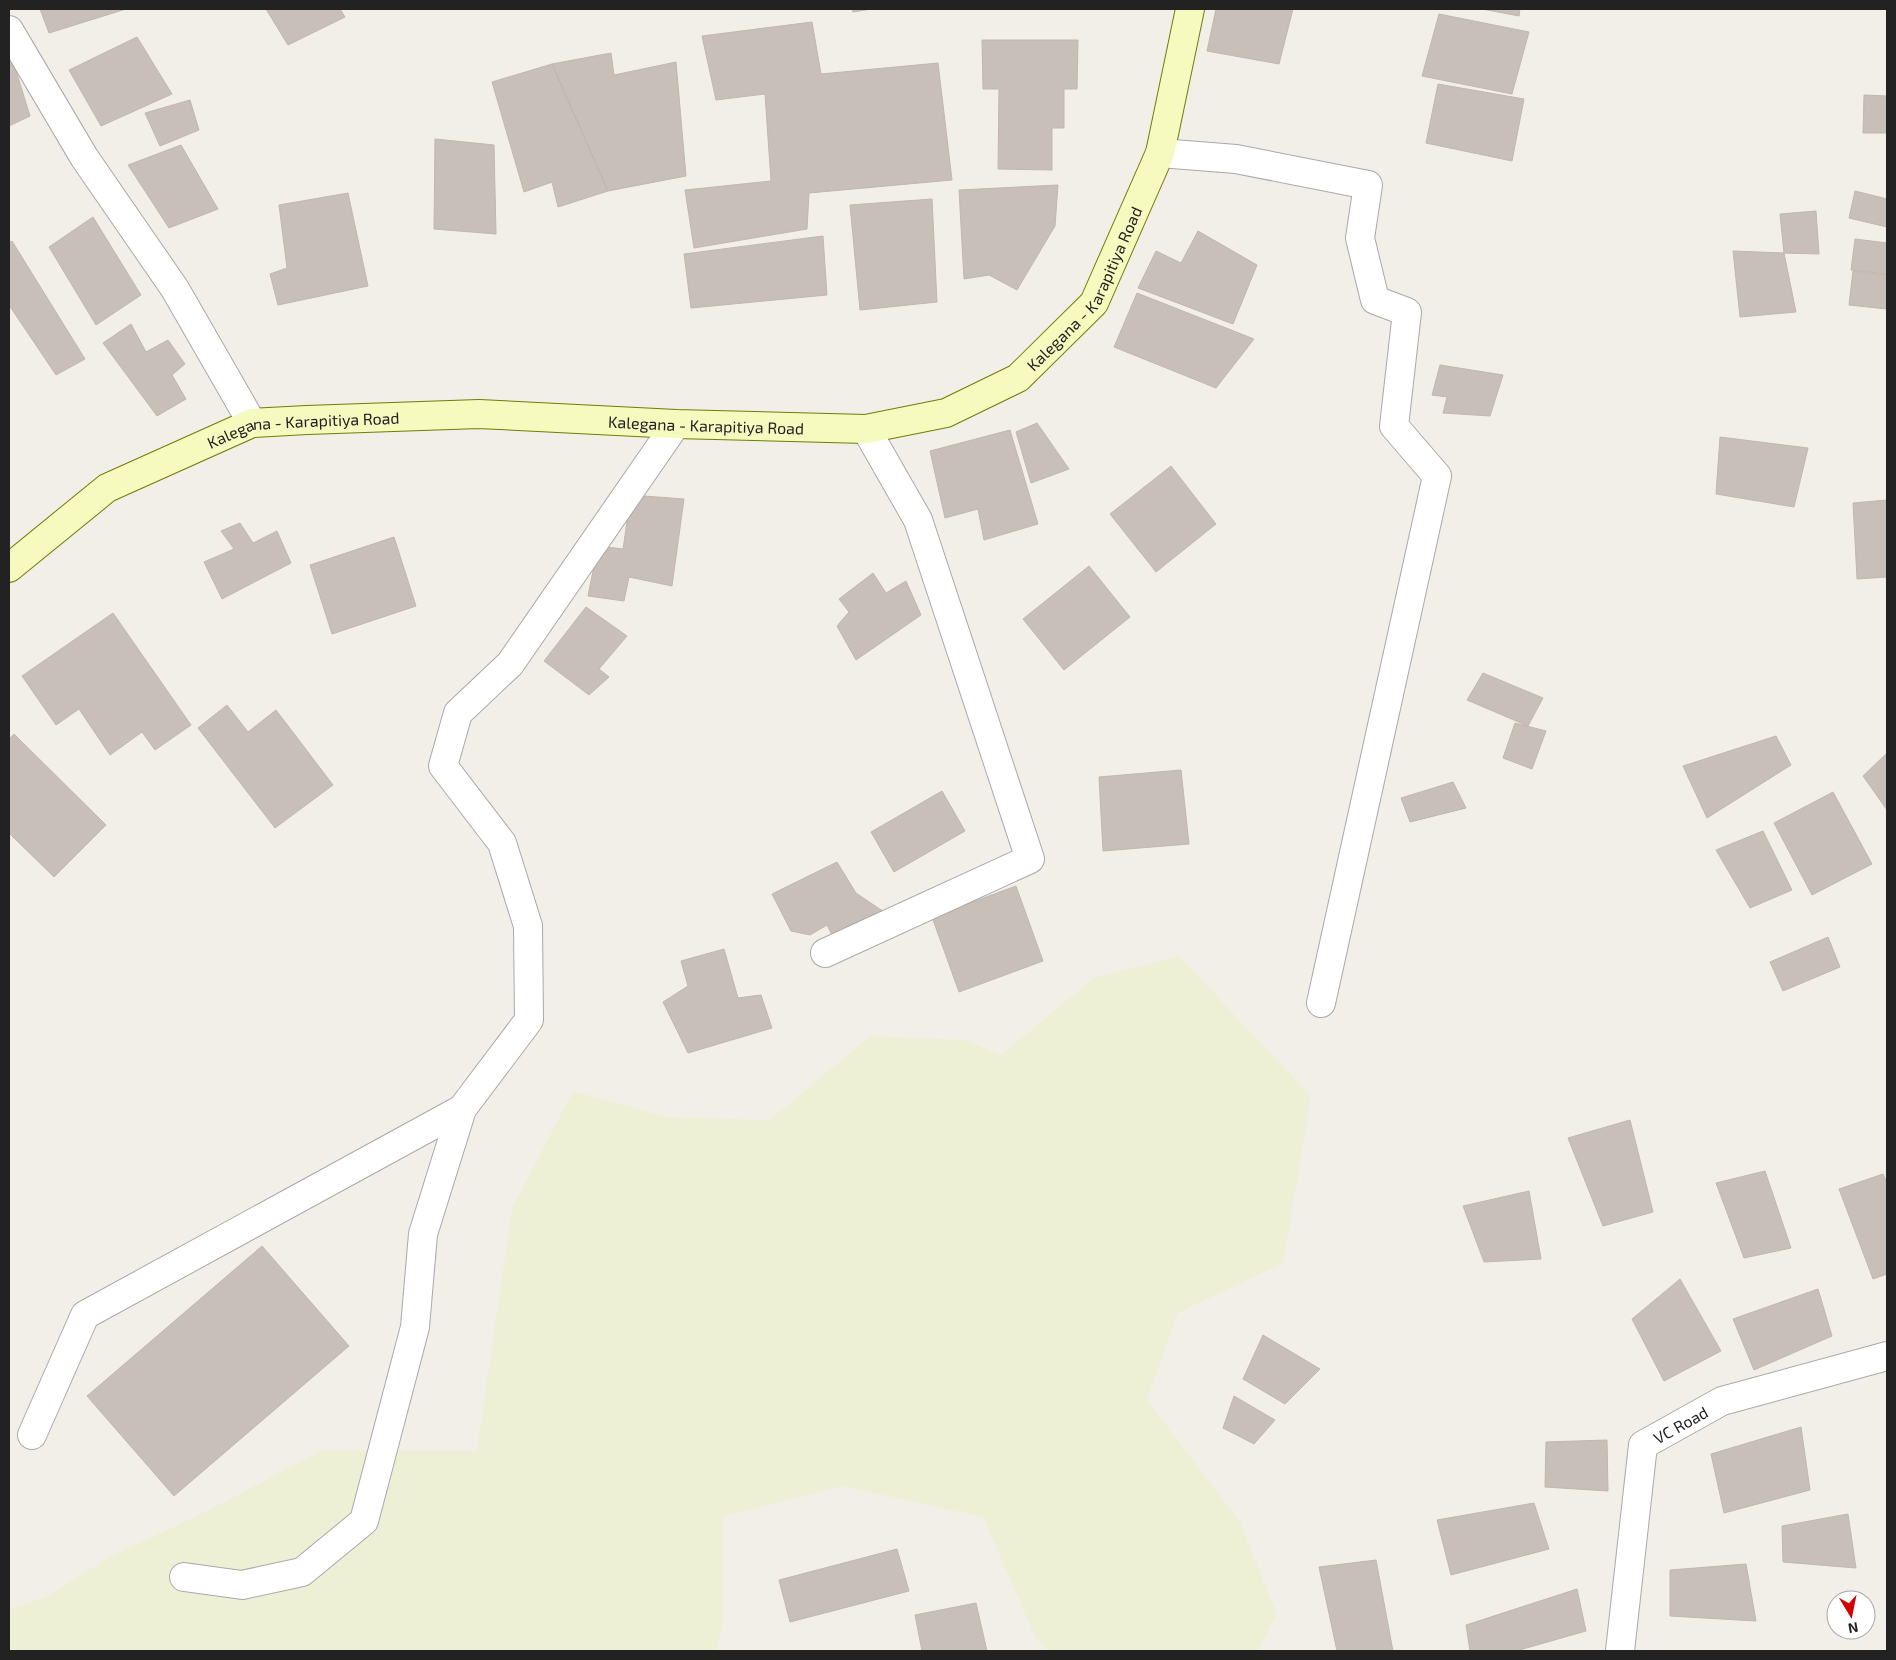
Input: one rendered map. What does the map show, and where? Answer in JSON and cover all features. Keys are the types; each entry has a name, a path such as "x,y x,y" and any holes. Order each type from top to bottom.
{"main road":[{"name":"Kalegana - Karapitiya Road","path":"9,568 107,488 252,423 479,414 676,424 866,430 946,413 1018,378 1094,303 1160,153 1190,9"}],"street":[{"path":"9,30 84,157 175,289 252,423"},
{"path":"1160,153 1236,159 1368,185 1360,238 1375,300 1406,312 1394,426 1437,476 1321,1003"},
{"path":"184,1577 242,1585 302,1572 364,1521 415,1327 423,1234 462,1109 529,1020 528,926 502,843 443,766 458,713 510,664 676,424"},
{"path":"825,954 1030,859 918,520 866,430"},
{"path":"32,1435 85,1315 462,1109"},
{"name":"VC Road","path":"1620,1651 1643,1445 1722,1401 1887,1356"}],"green space":[{"path":"1179,956 1311,1096 1283,1263 1178,1313 1147,1400 1240,1522 1277,1614 1258,1651 1048,1651 1036,1639 983,1517 842,1486 723,1517 723,1620 717,1651 9,1651 9,1609 44,1598 108,1558 213,1508 323,1450 477,1451 512,1208 573,1091 666,1117 770,1120 870,1036 966,1040 1001,1055 1094,978"}],"building":[{"path":"40,9 126,9 49,33"},
{"path":"266,9 340,9 345,17 288,45"},
{"path":"852,9 872,9 853,12"},
{"path":"1216,9 1293,9 1279,64 1207,51"},
{"path":"1482,9 1520,9 1519,16"},
{"path":"1439,14 1529,32 1512,94 1422,76"},
{"path":"812,22 821,74 938,63 952,180 809,193 807,229 694,248 685,190 771,181 765,94 716,100 702,36"},
{"path":"137,37 172,94 101,126 69,70"},
{"path":"982,40 1078,40 1077,89 1064,89 1064,128 1052,128 1052,170 998,169 999,89 983,89"},
{"path":"9,48 30,116 9,126"},
{"path":"611,53 614,75 676,62 686,176 608,191 552,64"},
{"path":"552,64 608,191 558,207 552,182 524,192 492,82"},
{"path":"1438,84 1524,99 1512,161 1426,143"},
{"path":"1864,95 1887,96 1887,133 1863,133"},
{"path":"190,100 199,130 160,146 145,113"},
{"path":"435,139 494,145 496,234 434,229"},
{"path":"181,145 218,209 169,228 128,165"},
{"path":"1058,185 1055,226 1017,290 989,275 964,279 959,190"},
{"path":"1855,191 1887,199 1887,227 1849,218"},
{"path":"348,193 368,286 278,305 270,274 287,268 279,205"},
{"path":"932,199 937,302 860,310 850,205"},
{"path":"1816,211 1819,254 1784,253 1780,214"},
{"path":"93,217 141,295 96,325 49,247"},
{"path":"1198,231 1257,265 1233,324 1138,288 1156,251 1181,263"},
{"path":"823,236 827,295 691,308 684,254"},
{"path":"1855,239 1887,243 1887,274 1851,270"},
{"path":"12,241 85,359 56,375 9,305 9,243"},
{"path":"1733,251 1784,253 1796,312 1740,317"},
{"path":"1853,271 1887,275 1887,309 1849,305"},
{"path":"1137,293 1254,339 1216,388 1114,347"},
{"path":"131,324 146,352 168,340 185,364 172,375 186,399 157,416 103,343"},
{"path":"1440,365 1503,375 1490,416 1443,413 1447,397 1432,395"},
{"path":"1037,423 1069,469 1031,483 1016,432"},
{"path":"1010,430 1038,524 984,540 978,509 945,518 930,451"},
{"path":"1720,437 1808,448 1794,507 1716,494"},
{"path":"1171,466 1216,524 1156,572 1110,514"},
{"path":"631,495 684,499 672,586 629,577 624,601 588,596 598,546 623,549"},
{"path":"1887,500 1887,577 1857,579 1853,503"},
{"path":"240,523 253,543 277,531 291,563 222,599 204,562 234,549 221,531"},
{"path":"394,537 416,606 332,634 310,565"},
{"path":"1089,566 1130,617 1064,670 1023,619"},
{"path":"873,573 886,593 906,581 921,615 856,660 837,626 849,612 839,599"},
{"path":"586,607 627,636 599,669 609,677 589,695 544,661"},
{"path":"113,613 191,725 155,750 142,732 110,755 79,709 56,725 22,676"},
{"path":"1483,673 1543,698 1528,726 1467,700"},
{"path":"227,705 248,732 276,710 333,785 275,828 198,728"},
{"path":"1515,723 1546,731 1532,769 1503,758"},
{"path":"14,734 106,825 54,877 9,833 9,739"},
{"path":"1776,736 1791,765 1707,818 1683,766"},
{"path":"1887,753 1887,810 1863,776"},
{"path":"1181,770 1189,844 1103,851 1099,777"},
{"path":"1453,782 1466,808 1410,822 1401,798"},
{"path":"942,791 965,831 894,872 871,832"},
{"path":"1833,792 1872,864 1812,895 1774,823"},
{"path":"1763,831 1792,890 1750,908 1716,850"},
{"path":"837,862 856,893 887,914 833,937 827,925 810,935 791,931 772,894"},
{"path":"1016,886 1043,961 959,992 932,917"},
{"path":"1828,937 1840,967 1783,991 1770,962"},
{"path":"724,949 738,998 761,995 772,1028 688,1053 663,1002 688,986 681,961"},
{"path":"1630,1120 1653,1212 1603,1226 1568,1138"},
{"path":"1765,1171 1791,1248 1744,1258 1716,1183"},
{"path":"1883,1174 1887,1183 1887,1274 1873,1279 1839,1189"},
{"path":"1529,1191 1541,1259 1484,1262 1463,1206"},
{"path":"262,1246 349,1346 174,1496 87,1396"},
{"path":"1680,1279 1721,1351 1664,1381 1632,1319"},
{"path":"1818,1289 1832,1336 1754,1370 1733,1319"},
{"path":"1263,1335 1320,1369 1285,1404 1243,1379"},
{"path":"1234,1396 1275,1420 1254,1444 1223,1428"},
{"path":"1801,1427 1810,1490 1724,1513 1711,1454"},
{"path":"1607,1440 1608,1491 1545,1487 1546,1442"},
{"path":"1534,1503 1549,1549 1451,1575 1437,1520"},
{"path":"1848,1514 1856,1568 1783,1562 1782,1526"},
{"path":"897,1549 909,1591 790,1622 779,1580"},
{"path":"1376,1560 1393,1651 1337,1651 1319,1567"},
{"path":"1746,1564 1756,1621 1670,1616 1670,1570"},
{"path":"1577,1589 1586,1631 1516,1651 1470,1651 1466,1625"},
{"path":"976,1603 987,1651 922,1651 915,1615"}]}
